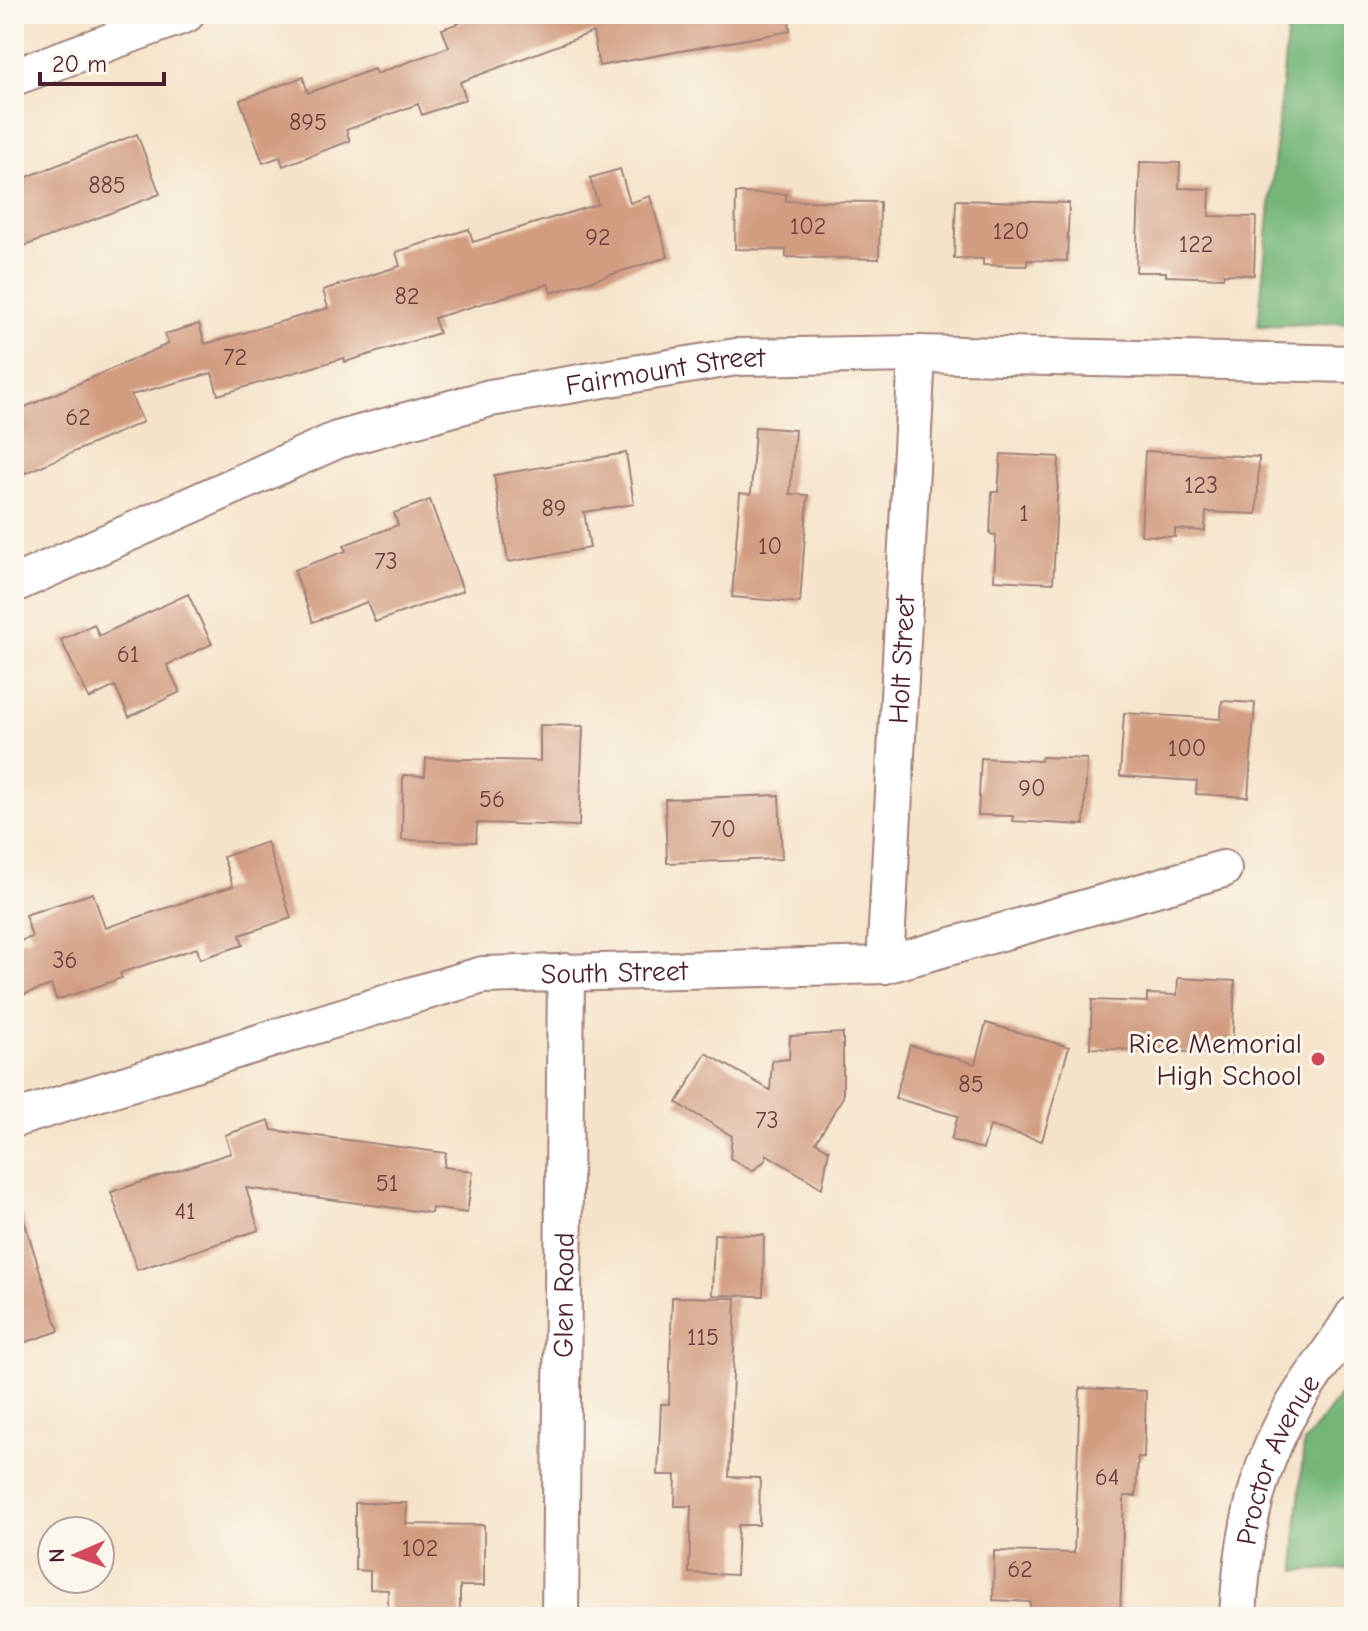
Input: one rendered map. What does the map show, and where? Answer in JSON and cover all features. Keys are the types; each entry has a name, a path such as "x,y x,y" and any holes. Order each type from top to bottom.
{"street":[{"path":"14,77 186,14"},
{"name":"Fairmount Street","path":"14,584 337,440 490,398 736,357 917,354 1354,364"},
{"name":"Holt Street","path":"885,965 917,354"},
{"name":"South Street","path":"14,1119 483,975 885,965 1223,869"},
{"name":"Glen Road","path":"560,1617 566,972"},
{"name":"Proctor Avenue","path":"1238,1617 1248,1531 1266,1462 1280,1429 1354,1315"}],"green space":[{"path":"1289,14 1354,14 1354,322 1258,326"},
{"path":"1354,1377 1354,1568 1296,1571 1296,1532 1304,1443"}],"building":[{"path":"483,14 789,14 790,31 599,66 593,32 460,82 466,99 422,115 418,104 346,130 350,141 283,166 280,157 263,163 240,100 303,77 308,93 374,69 376,74 449,47 442,29"},
{"path":"137,134 160,194 14,250 14,182"},
{"path":"1140,162 1180,163 1179,188 1210,189 1209,216 1256,217 1254,275 1224,274 1223,278 1136,272"},
{"path":"620,169 630,203 650,196 668,257 551,293 548,284 434,318 439,333 345,362 344,358 218,395 212,373 131,395 143,422 14,478 14,412 168,344 165,334 199,324 205,344 328,308 323,290 400,266 396,252 469,229 473,242 598,204 590,178"},
{"path":"736,193 786,194 786,201 880,202 879,259 786,257 786,250 735,249"},
{"path":"956,200 1069,203 1067,261 1027,260 1027,266 983,265 983,259 954,258"},
{"path":"755,427 795,430 790,494 808,495 800,603 732,597 740,493 751,494"},
{"path":"1145,451 1259,457 1257,514 1206,512 1205,531 1175,529 1175,537 1141,535"},
{"path":"626,453 634,504 584,512 590,548 508,562 494,475"},
{"path":"1001,454 1059,457 1053,583 994,580 996,535 990,534 992,492 998,492"},
{"path":"430,500 463,591 375,622 367,602 313,622 294,570 346,551 344,545 398,525 394,513"},
{"path":"188,594 212,644 167,665 180,692 129,717 115,686 89,699 61,640 94,624 99,636"},
{"path":"1222,701 1255,703 1248,797 1196,794 1197,781 1120,776 1124,713 1221,719"},
{"path":"540,725 583,726 579,826 477,823 476,842 402,840 403,775 425,776 426,758 540,761"},
{"path":"1042,757 1087,759 1084,825 1012,821 1013,816 978,815 981,758 1041,761"},
{"path":"779,795 782,859 667,863 665,799"},
{"path":"267,842 291,918 240,935 243,945 200,959 197,948 120,973 122,978 57,1000 51,985 14,998 14,943 32,937 25,915 93,893 105,928 233,886 223,857"},
{"path":"1178,978 1235,981 1232,1054 1090,1048 1092,1000 1147,1002 1147,994 1177,995"},
{"path":"986,1023 1069,1047 1042,1141 990,1126 983,1149 951,1140 958,1116 895,1098 910,1045 975,1064"},
{"path":"843,1033 843,1097 816,1142 829,1150 822,1188 766,1154 766,1160 752,1171 730,1158 732,1136 677,1103 706,1053 770,1090 772,1061 789,1059 790,1036"},
{"path":"269,1120 272,1130 446,1153 444,1167 473,1171 467,1213 432,1208 431,1213 246,1188 259,1230 137,1270 111,1192 231,1153 225,1135"},
{"path":"21,1211 59,1331 14,1346 14,1212"},
{"path":"714,1234 764,1235 763,1296 712,1295"},
{"path":"672,1297 736,1298 729,1477 760,1478 759,1525 738,1525 736,1575 689,1573 691,1506 675,1506 676,1475 658,1475 661,1404 669,1404"},
{"path":"1080,1388 1146,1391 1144,1458 1138,1457 1136,1496 1124,1496 1120,1617 1030,1617 1030,1602 993,1600 994,1551 1074,1553"},
{"path":"355,1503 407,1503 406,1524 484,1525 484,1586 460,1586 460,1617 388,1617 388,1590 370,1589 370,1571 355,1570"}],"place":[{"name":"Rice Memorial High School","path":"1318,1059"}]}
